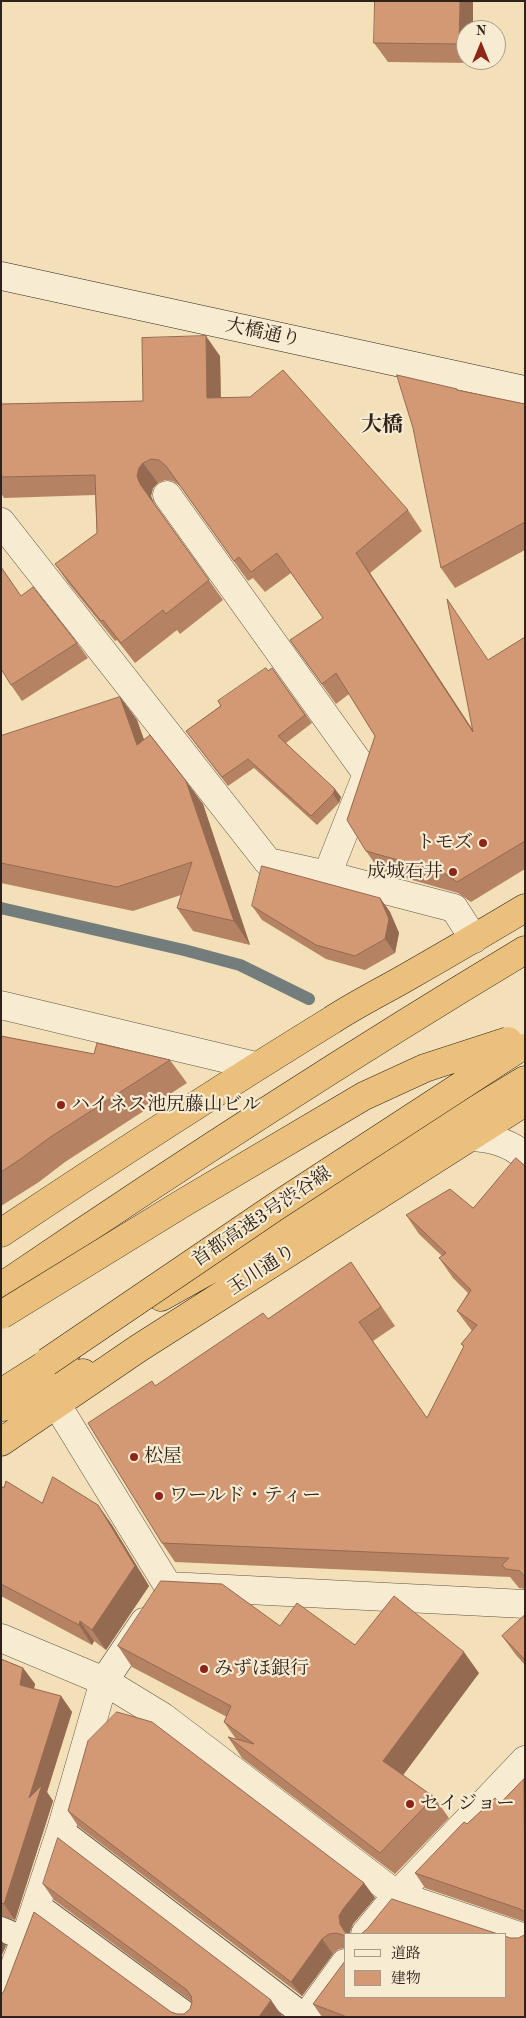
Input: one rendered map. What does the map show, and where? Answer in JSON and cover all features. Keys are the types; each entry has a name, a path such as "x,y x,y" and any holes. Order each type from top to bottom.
{"highway":[{"path":"1,1233 256,1066 332,1019 525,908"},
{"path":"1,1286 163,1177 525,950"},
{"path":"1,1316 183,1203 364,1096 425,1068 525,1037"},
{"name":"首都高速3号渋谷線","path":"1,1393 275,1207 525,1045"},
{"path":"47,1362 252,1246 525,1080"},
{"name":"玉川通り","path":"1,1442 139,1348 517,1107"},
{"path":"1,1408 139,1348"}],"street":[{"name":"大橋通り","path":"1,276 525,390"},
{"path":"167,495 367,774 328,876"},
{"path":"1,522 268,862 454,908 474,939"},
{"path":"1,1005 256,1066"},
{"path":"470,1137 488,1138 503,1143 525,1156"},
{"path":"57,1405 168,1586"},
{"path":"168,1586 525,1604"},
{"path":"1,2002 13,1934 36,1904 104,1681 168,1586"},
{"path":"1,1638 104,1681 163,1717 396,1895 525,1938"},
{"path":"366,1933 396,1895 525,1760"},
{"path":"306,2017 344,1964"}],"lane":[{"path":"60,1830 306,2017"},
{"path":"36,1904 190,2017"}],"building":[{"path":"375,1 460,1 460,20 456,20 456,44 374,43"},
{"path":"206,336 207,398 250,397 283,370 408,510 356,553 473,732 447,599 488,660 525,637 525,841 457,882 444,873 366,851 347,820 375,736 336,673 322,684 290,640 323,618 277,553 251,572 239,557 234,561 166,466 159,460 151,459 143,463 139,468 137,476 140,484 209,580 166,614 163,610 121,643 55,564 97,533 95,475 1,477 1,404 143,401 142,338"},
{"path":"397,375 525,404 525,522 441,568 413,428"},
{"path":"1,567 21,596 33,587 77,643 11,685 1,669"},
{"path":"266,668 268,671 272,668 305,715 278,736 335,789 333,794 311,816 248,759 222,777 186,731 221,706 218,701"},
{"path":"120,697 137,745 150,735 186,781 234,921 177,908 192,862 117,887 1,863 1,736"},
{"path":"262,866 380,898 389,919 385,939 355,956 316,945 252,906"},
{"path":"1,1036 94,1054 97,1043 170,1060 49,1138 1,1172"},
{"path":"516,1158 525,1166 525,1577 520,1571 506,1569 502,1565 509,1558 162,1543 88,1423 152,1381 155,1386 263,1313 268,1319 351,1262 381,1307 359,1322 427,1418 464,1346 461,1344 477,1325 457,1311 471,1290 439,1258 446,1253 406,1215 450,1189 473,1208"},
{"path":"53,1477 98,1505 135,1566 92,1630 80,1621 79,1625 1,1584 1,1486 4,1488 6,1481 42,1503"},
{"path":"161,1581 222,1584 280,1626 297,1603 355,1645 394,1596 464,1652 383,1761 434,1797 380,1853 228,1737 254,1744 224,1722 231,1706 118,1646"},
{"path":"525,1615 525,1660 502,1636"},
{"path":"1,1659 23,1668 20,1685 61,1696 29,1798 42,1785 4,1904 1,1903"},
{"path":"117,1712 152,1722 364,1883 339,1916 340,1924 345,1932 348,1933 344,1933 344,1936 336,1933 329,1934 322,1939 291,1982 68,1811 88,1741"},
{"path":"524,1779 525,1912 415,1873 464,1822 467,1824 495,1798 500,1803"},
{"path":"58,1838 271,2000 259,2017 1,2017 1,1995 34,1912 171,2012 184,2014 190,2009 192,2002 187,1990 43,1884"},
{"path":"392,1899 495,1933 362,1933"},
{"path":"525,1935 525,2017 347,2017 313,2004 344,1962 344,1998 506,1998 506,1936 518,1938"}],"waterway":[{"path":"1,908 184,950 240,965 309,999"}],"place":[{"name":"トモズ","path":"483,843"},
{"name":"成城石井","path":"453,872"},
{"name":"ハイネス池尻藤山ビル","path":"61,1105"},
{"name":"松屋","path":"134,1457"},
{"name":"ワールド・ティー","path":"159,1496"},
{"name":"みずほ銀行","path":"204,1669"},
{"name":"セイジョー","path":"410,1804"}],"district":[{"name":"大橋","path":"382,425"}]}
